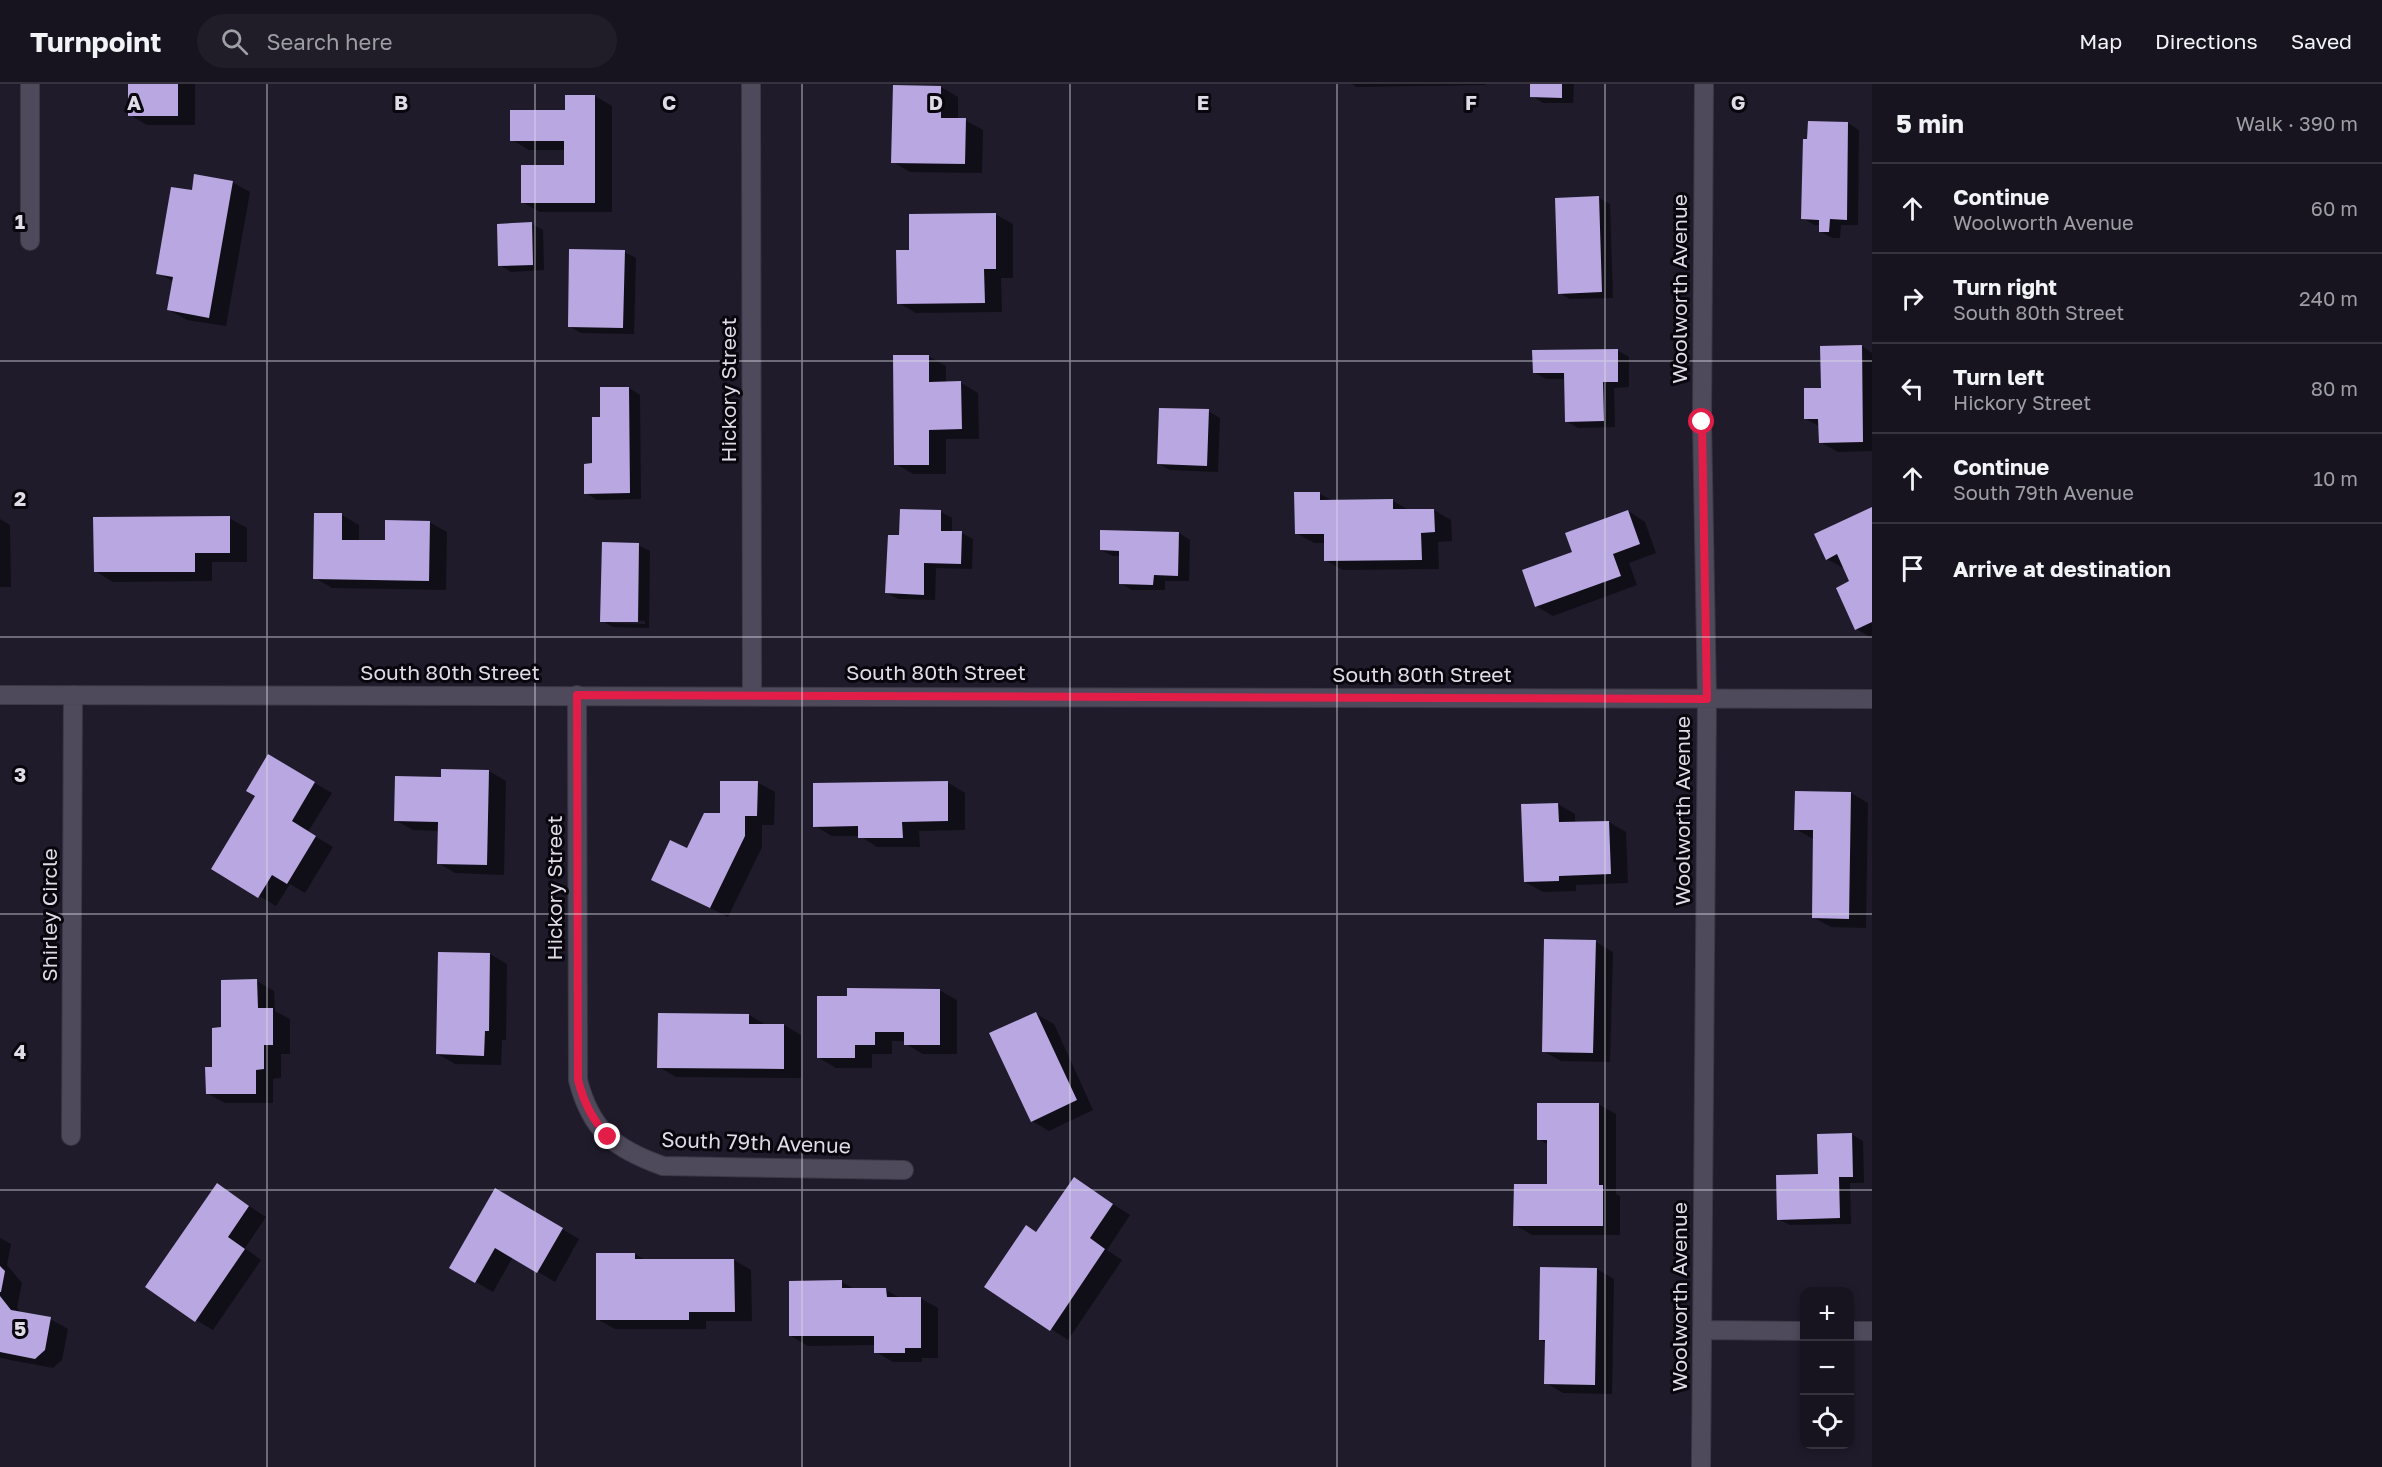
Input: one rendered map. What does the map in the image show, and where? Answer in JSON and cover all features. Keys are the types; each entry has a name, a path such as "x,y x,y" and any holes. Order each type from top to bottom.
{"street":[{"path":"30,84 30,241"},
{"name":"Hickory Street","path":"751,84 752,695"},
{"name":"Woolworth Avenue","path":"1701,1467 1707,699 1702,422 1704,84"},
{"name":"South 80th Street","path":"0,694 1872,699"},
{"name":"Shirley Circle","path":"71,1136 73,695"},
{"name":"Hickory Street","path":"577,695 578,1080"},
{"name":"South 79th Avenue","path":"578,1080 593,1119 608,1137 633,1156 663,1166 904,1170"},
{"path":"1702,1330 1800,1330"},
{"path":"1854,1330 1872,1330"}],"building":[{"path":"128,84 178,84 178,116 128,116"},
{"path":"1530,84 1562,84 1562,98 1530,97"},
{"path":"893,85 941,86 941,118 966,118 965,164 891,163"},
{"path":"565,95 595,95 595,203 521,203 521,165 564,165 564,141 510,141 510,110 565,110"},
{"path":"1808,121 1848,122 1847,220 1830,219 1829,232 1819,232 1819,220 1801,219 1803,139 1807,139"},
{"path":"194,174 233,181 209,318 167,310 173,277 156,274 171,187 192,190"},
{"path":"1599,196 1602,292 1558,294 1555,198"},
{"path":"996,213 996,269 984,269 985,303 897,304 896,250 909,250 909,214"},
{"path":"532,222 533,265 498,266 497,224"},
{"path":"569,249 625,250 623,328 568,327"},
{"path":"1862,345 1863,442 1819,443 1818,419 1804,419 1804,388 1821,388 1820,346"},
{"path":"1618,349 1618,382 1603,382 1604,421 1565,422 1564,373 1533,373 1532,350"},
{"path":"893,355 929,355 929,382 961,381 962,429 929,430 929,465 894,465"},
{"path":"600,387 629,387 630,493 584,494 584,464 592,463 592,417 600,417"},
{"path":"1159,408 1209,409 1207,466 1157,464"},
{"path":"1294,492 1320,492 1320,500 1393,499 1393,509 1434,509 1435,532 1421,533 1422,560 1324,561 1324,534 1295,534"},
{"path":"1872,507 1872,622 1855,630 1836,588 1849,581 1837,554 1826,560 1814,534"},
{"path":"900,509 941,510 941,531 962,531 961,564 924,563 924,595 885,593 888,535 899,535"},
{"path":"1628,510 1640,544 1613,554 1621,576 1535,607 1522,570 1572,552 1565,533"},
{"path":"314,513 342,513 342,540 385,540 385,520 430,521 429,581 313,579"},
{"path":"230,516 230,553 195,553 195,572 94,572 93,517"},
{"path":"1100,530 1179,532 1178,576 1154,575 1153,585 1119,584 1119,551 1100,550"},
{"path":"602,542 639,543 638,622 600,622"},
{"path":"268,754 315,782 292,821 316,836 287,884 272,875 258,898 211,869 255,796 246,791"},
{"path":"441,769 489,770 487,865 437,864 438,822 394,821 395,776 441,777"},
{"path":"720,781 758,781 757,816 745,816 745,836 710,908 651,880 670,840 687,848 704,813 720,813"},
{"path":"948,781 948,821 902,822 903,838 858,838 858,826 813,827 813,783"},
{"path":"1795,791 1851,792 1849,919 1812,918 1813,830 1794,830"},
{"path":"1558,803 1559,822 1609,821 1611,874 1559,876 1559,881 1524,882 1521,804"},
{"path":"1544,939 1596,940 1593,1053 1542,1052"},
{"path":"438,952 490,953 489,1031 485,1031 484,1056 436,1054"},
{"path":"257,979 258,1008 273,1008 273,1045 264,1045 264,1069 256,1070 256,1094 206,1094 205,1067 212,1067 212,1028 221,1027 221,980"},
{"path":"847,988 940,989 940,1045 904,1045 904,1032 875,1032 875,1045 855,1045 855,1058 817,1058 817,996 847,996"},
{"path":"1036,1012 1077,1100 1031,1122 989,1033"},
{"path":"658,1013 749,1014 749,1024 784,1024 784,1069 657,1068"},
{"path":"1537,1103 1599,1103 1599,1185 1603,1185 1603,1226 1513,1226 1514,1184 1547,1184 1547,1140 1537,1140"},
{"path":"1852,1133 1853,1177 1839,1177 1840,1218 1777,1220 1776,1175 1818,1174 1817,1134"},
{"path":"1074,1177 1113,1204 1090,1238 1105,1249 1050,1331 984,1287 1026,1225 1036,1232"},
{"path":"217,1183 249,1206 228,1237 245,1249 195,1322 145,1287"},
{"path":"495,1188 563,1228 537,1273 495,1248 475,1283 449,1268"},
{"path":"596,1253 635,1253 635,1259 734,1259 735,1312 689,1312 689,1320 596,1320"},
{"path":"0,1266 5,1271 1,1292 0,1292"},
{"path":"1540,1267 1597,1268 1595,1385 1544,1384 1545,1340 1539,1340"},
{"path":"842,1280 842,1288 886,1288 887,1297 921,1297 921,1348 905,1348 905,1353 874,1353 874,1336 789,1336 789,1281"},
{"path":"0,1296 11,1310 51,1317 45,1350 35,1359 0,1352"}],"route":[{"path":"608,1137 593,1119 578,1080 577,695 1707,699 1702,422"}]}
